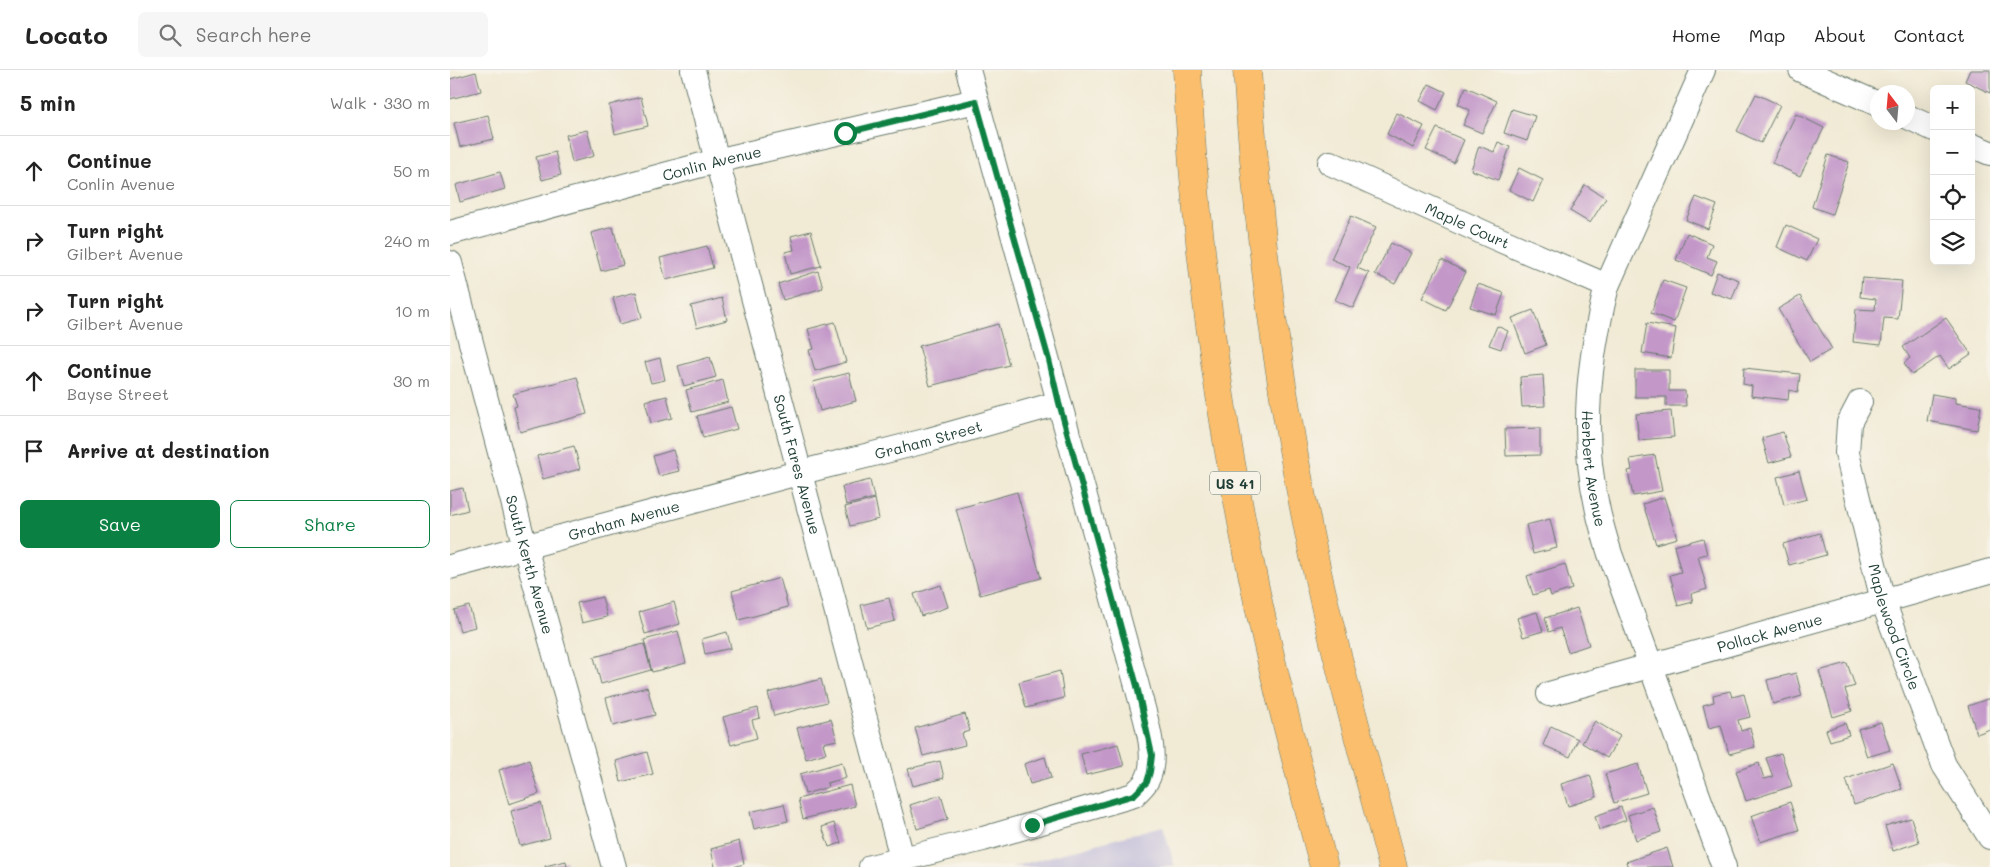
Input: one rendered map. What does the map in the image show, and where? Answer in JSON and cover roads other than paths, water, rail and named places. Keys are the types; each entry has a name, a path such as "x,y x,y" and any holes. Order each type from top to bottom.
{"highway":[{"name":"US 41","path":"1187,70 1202,254 1228,442 1253,578 1270,656 1324,867"},
{"path":"1247,70 1252,147 1265,263 1278,362 1301,492 1334,640 1393,867"}],"street":[{"name":"South Fares Avenue","path":"693,70 798,473 854,674 902,858"},
{"path":"871,867 983,839 1134,795 1147,782 1150,772 1152,755 1137,686 968,70"},
{"name":"Herbert Avenue","path":"1703,70 1608,286 1600,315 1588,386 1588,441 1596,505 1610,554 1724,867"},
{"path":"1801,70 1870,100"},
{"name":"Conlin Avenue","path":"450,233 716,161 976,101"},
{"path":"1915,120 1930,127"},
{"path":"1975,147 1990,153"},
{"name":"Maple Court","path":"1330,163 1491,236 1608,286"},
{"name":"South Kerth Avenue","path":"450,263 614,867"},
{"name":"Maplewood Circle","path":"1860,402 1849,424 1847,452 1883,601 1944,765 1990,837"},
{"name":"Graham Street","path":"798,473 929,440 1059,403"},
{"name":"Graham Avenue","path":"450,567 798,473"},
{"name":"Pollack Avenue","path":"1549,694 1990,571"}]}
